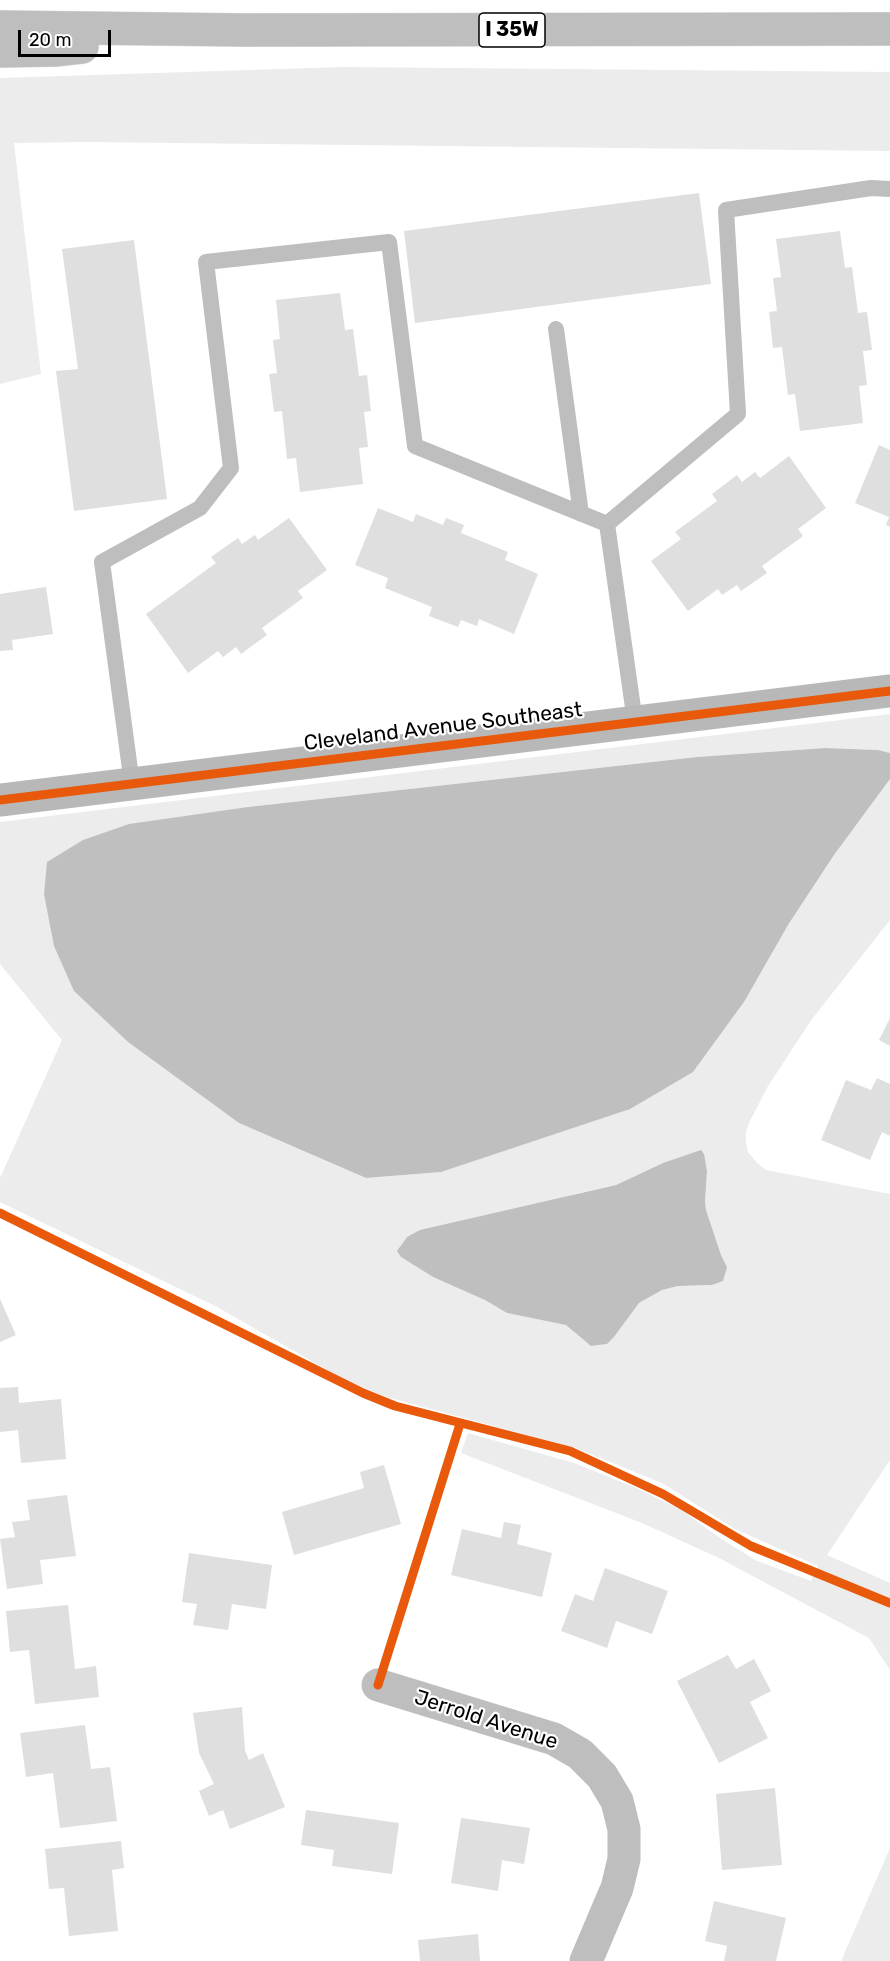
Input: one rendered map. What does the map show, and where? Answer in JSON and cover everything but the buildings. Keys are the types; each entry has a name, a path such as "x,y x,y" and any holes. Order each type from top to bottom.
{"main road":[{"name":"I 35W","path":"0,27 244,30 890,29"},
{"path":"0,51 55,50 244,30"},
{"name":"Jerrold Avenue","path":"378,1685 554,1739 580,1754 602,1776 617,1801 624,1829 624,1859 616,1888 586,1961"}],"street":[{"name":"Cleveland Avenue Southeast","path":"0,800 890,691"}],"lane":[{"path":"606,524 738,414 726,210 871,188 890,189"},
{"path":"132,783 102,562 200,508 231,468 206,262 389,242 416,446 606,524"},
{"path":"556,329 581,514"},
{"path":"606,524 635,722"}],"shaded area":[{"path":"343,67 890,72 890,151 14,143 41,374 0,384 0,78"},
{"path":"890,714 890,753 878,750 825,748 697,757 248,807 74,991 128,1042 239,1123 366,1178 441,1172 534,1140 693,1072 744,1002 788,925 834,855 890,779 890,920 812,1019 768,1086 746,1131 746,1142 748,1152 766,1170 890,1194 890,1460 827,1555 890,1583 890,1670 869,1638 721,1559 642,1523 461,1453 468,1433 574,1463 634,1487 680,1509 755,1560 811,1581 818,1566 735,1529 662,1483 578,1449 387,1397 343,1379 217,1307 0,1202 0,1178 62,1040 0,964 0,822","holes":["663,1163 707,1171 706,1210 727,1267 712,1285 678,1286 662,1290 639,1303 607,1344 591,1346 567,1325 507,1313 486,1300 433,1277 401,1257 398,1251 579,1193 616,1185"]},
{"path":"825,748 878,750 890,753 890,779 834,855 788,925 744,1002 693,1072 630,1109 441,1172 366,1178 239,1123 128,1042 74,991 54,946 44,894 47,862 83,840 129,824 248,807 697,757"},
{"path":"701,1150 707,1171 706,1210 727,1267 723,1281 712,1285 678,1286 662,1290 639,1303 607,1344 591,1346 566,1325 507,1313 485,1300 433,1277 401,1257 397,1251 407,1237 420,1230 616,1185 663,1163"},
{"path":"890,1848 890,1961 841,1961"}],"cycle path":[{"path":"0,800 890,691"},
{"path":"0,1213 363,1393 395,1406 570,1451 663,1494 751,1546 890,1603"},
{"path":"378,1685 460,1424"}]}
